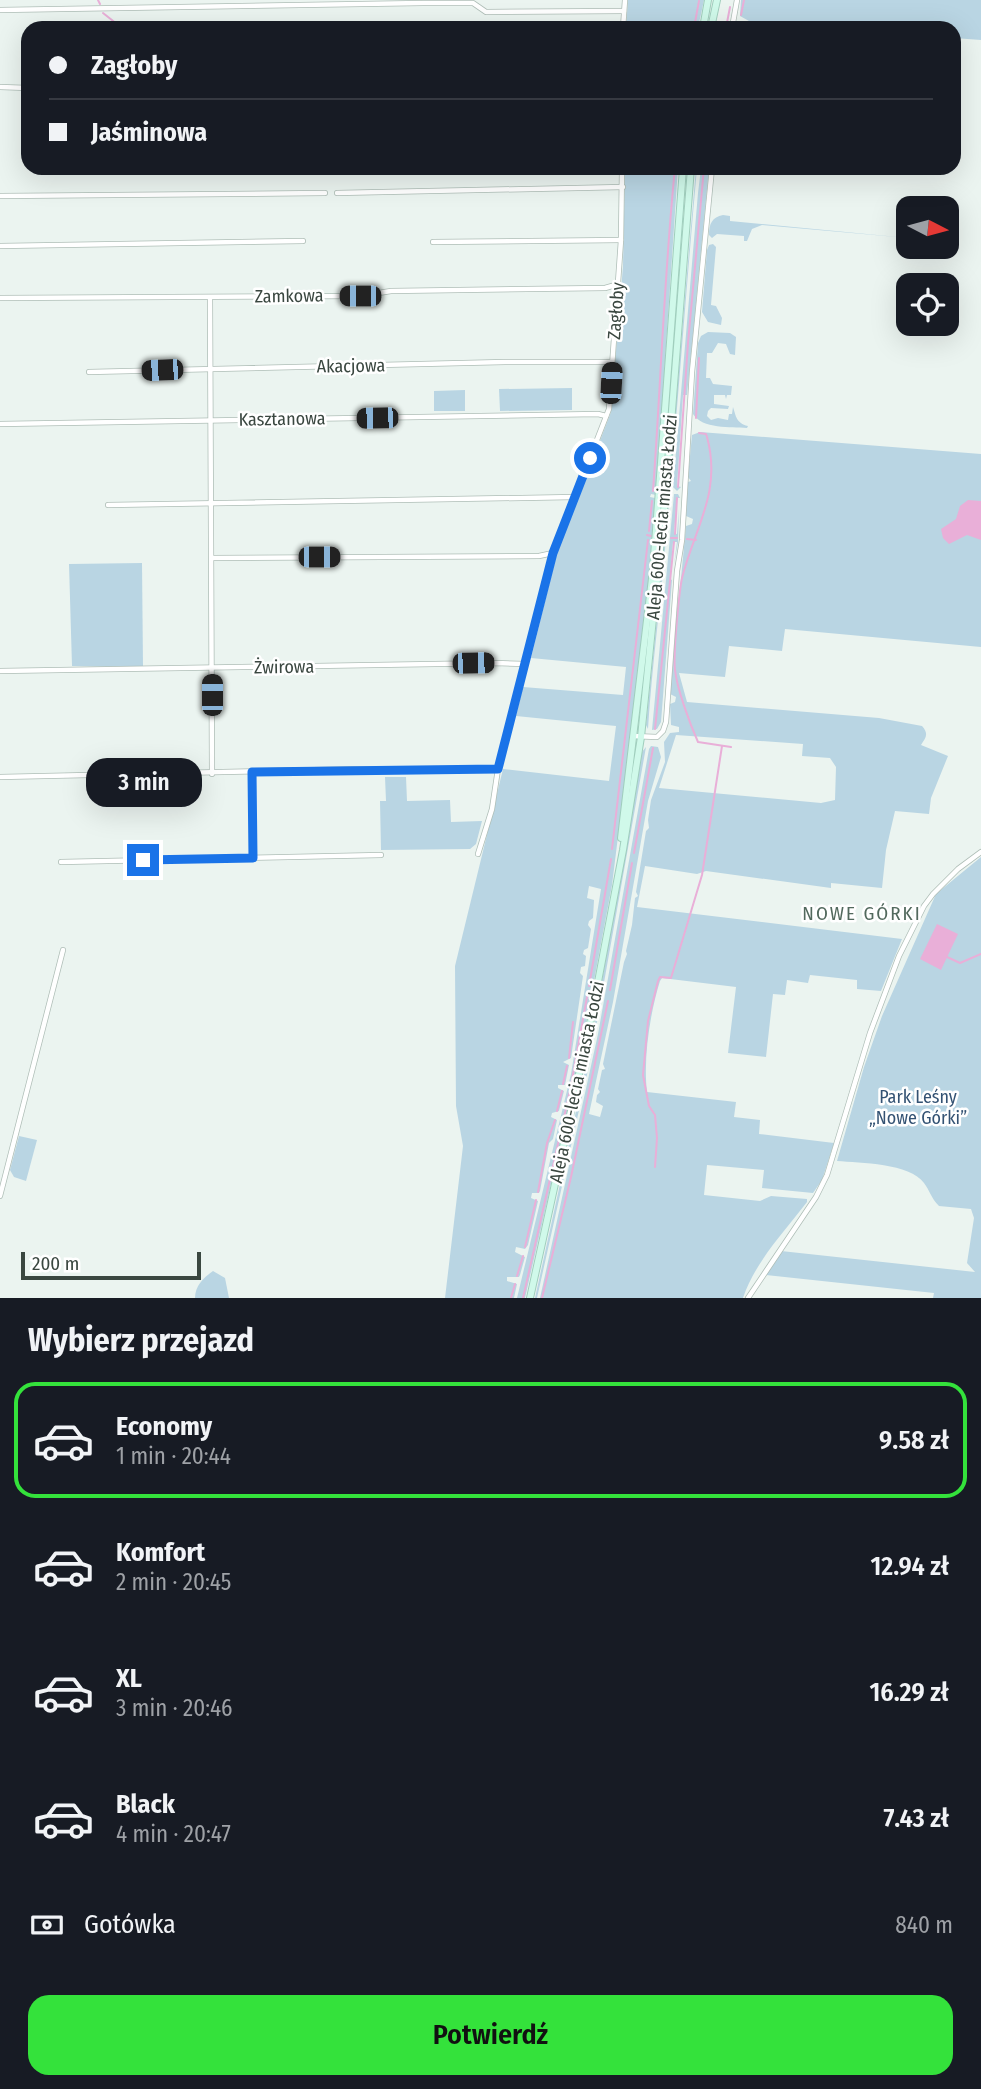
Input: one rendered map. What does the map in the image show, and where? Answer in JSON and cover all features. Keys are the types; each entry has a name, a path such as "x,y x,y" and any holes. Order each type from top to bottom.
{"main road":[{"path":"704,21 708,0"},
{"path":"712,21 717,0"},
{"name":"Aleja 600-lecia miasta Łodzi","path":"637,737 653,570 682,175"},
{"name":"Aleja 600-lecia miasta Łodzi","path":"530,1298 578,1086 619,865 664,512 690,175"}],"street":[{"path":"623,21 625,0"},
{"path":"733,21 737,0"},
{"path":"0,10 473,3 486,12 624,11"},
{"path":"0,87 21,88"},
{"name":"Zagłoby","path":"478,853 492,809 498,769 553,553 610,404 619,284 622,175"},
{"path":"637,737 657,737 663,732 666,722 681,545 692,365 711,175"},
{"path":"337,192 623,187"},
{"path":"0,196 325,193"},
{"path":"433,242 621,240"},
{"path":"0,246 303,241"},
{"name":"Zamkowa","path":"0,298 360,296 391,291 605,288 619,284"},
{"path":"210,298 212,774"},
{"name":"Akacjowa","path":"89,372 612,362"},
{"name":"Kasztanowa","path":"0,424 598,414 607,416"},
{"path":"108,505 575,497"},
{"path":"212,558 539,556 553,553"},
{"name":"Żwirowa","path":"0,671 525,664"},
{"path":"0,777 498,769"},
{"path":"252,772 253,858"},
{"path":"748,1298 816,1197 827,1175 882,997 898,956 924,906 939,887 981,852"},
{"path":"61,862 381,855"},
{"path":"0,1196 63,950"}],"green space":[{"path":"628,0 704,0 700,21 626,21"},
{"path":"741,0 981,0 981,40 961,39 961,21 749,21 740,16"},
{"path":"625,175 678,175 656,495 651,494 650,497 655,498 652,562 612,885 577,1071 525,1298 517,1298 571,1074 601,889 589,886 587,898 594,900 593,918 588,925 591,929 588,948 583,954 586,956 585,966 581,967 580,973 583,976 571,1058 563,1062 569,1065 565,1085 558,1085 558,1088 564,1091 559,1111 552,1113 551,1117 557,1120 553,1139 549,1143 540,1191 532,1193 531,1198 538,1201 528,1245 525,1249 516,1247 515,1252 525,1257 520,1275 507,1277 507,1281 517,1284 514,1298 445,1298 463,1146 456,1106 455,966 503,769 609,781 616,726 516,716 523,687 623,695 626,667 531,658 557,553 611,412 623,266"},
{"path":"696,175 648,729 646,725"},
{"path":"700,175 708,175 687,395 683,395 677,486 681,487 677,491 673,487"},
{"path":"723,215 730,216 730,221 896,237 762,225 752,229 747,241 744,241 744,236 717,234 712,238 709,235 711,224 716,217"},
{"path":"709,245 716,247 711,305 716,306 722,318 721,325 708,322 702,312 707,250"},
{"path":"708,332 730,333 736,337 735,355 730,354 726,344 718,343 712,353 707,353 706,378 710,378 713,384 732,386 731,395 727,395 726,399 725,395 714,395 714,404 729,406 728,409 711,408 707,416 711,420 728,420 733,407 737,419 748,426 747,428 710,425 693,414 698,343 701,336"},
{"path":"572,388 572,410 500,411 499,389"},
{"path":"465,390 465,411 434,411 434,391"},
{"path":"700,432 981,454 981,647 785,629 782,651 729,646 725,677 679,673 687,702 879,718 922,726 926,736 921,745 948,756 931,798 929,814 895,811 886,850 882,888 831,883 831,888 706,871 697,874 645,866 637,907 902,939 881,991 857,989 857,980 810,975 808,983 787,980 785,995 773,994 766,1057 728,1053 736,987 662,978 660,981 648,1036 647,1092 736,1102 734,1117 760,1120 759,1134 834,1143 822,1180 813,1193 762,1188 764,1170 707,1165 704,1195 760,1201 771,1196 807,1199 762,1260 743,1298 540,1298 598,1034 649,749 651,746 658,747 661,757 648,801 613,1002 589,1114 600,1117 603,1106 596,1102 597,1095 600,1092 598,1089 602,1070 605,1069 603,1064 627,954 635,898 638,896 636,892 646,831 649,828 651,800 665,762 664,742 670,733 679,732 679,727 671,725 670,704 675,702 676,697 670,694 686,526 692,524 693,519 686,516 688,482 691,481 688,477 692,435","holes":["676,735 803,744 802,756 830,758 836,767 835,800 821,803 659,788"]},
{"path":"674,494 678,494 680,498 677,498 674,533 677,534 679,509 678,542 674,565 677,542 673,542 661,722 657,729 652,730"},
{"path":"142,563 143,667 72,666 69,564"},
{"path":"646,747 590,1061 535,1298 591,1043 642,752"},
{"path":"385,777 406,777 407,801 450,800 451,822 482,821 476,844 470,849 381,850 380,801 386,801"},
{"name":"Park Leśny „Nowe Górki”","path":"981,857 981,1298 933,1298 934,1293 766,1275 781,1251 975,1272 967,1263 974,1218 971,1209 939,1206 924,1183 908,1171 884,1165 837,1161 882,1016 936,894"},
{"path":"19,1136 37,1140 26,1181 14,1177 10,1170"},
{"path":"213,1271 225,1278 229,1298 195,1298 200,1283"}],"shaded area":[{"path":"968,500 981,501 981,540 967,535 949,544 943,538 941,529 956,519 960,506"},
{"path":"937,924 958,934 941,970 920,959"}],"waterway":[{"path":"98,0 100,4"},
{"path":"741,15 744,0"},
{"path":"695,21 699,1"},
{"path":"727,21 730,7"},
{"path":"103,13 113,21"},
{"path":"653,491 674,175"},
{"path":"678,487 703,175"},
{"path":"696,418 699,358"},
{"path":"699,433 706,434 707,437 711,475 705,509 682,578 675,670 681,696 698,742 731,747"},
{"path":"675,534 677,498"},
{"path":"649,531 652,501"},
{"path":"647,535 651,536"},
{"path":"671,538 677,538"},
{"path":"687,539 696,540"},
{"path":"612,849 648,540"},
{"path":"655,729 674,542"},
{"path":"655,1167 655,1115 649,1106 643,1075 648,1021 660,977 671,978 702,875 722,746"},
{"path":"634,853 653,748"},
{"path":"589,986 611,859"},
{"path":"610,990 632,863"},
{"path":"947,957 960,963 981,954"},
{"path":"523,1298 570,1091 587,997"},
{"path":"542,1298 608,1001"},
{"path":"569,1058 573,1022"},
{"path":"563,1084 567,1066"},
{"path":"557,1111 562,1091"},
{"path":"538,1192 547,1143 555,1120"},
{"path":"525,1247 536,1200"},
{"path":"517,1276 523,1256"},
{"path":"511,1298 515,1284"}],"district":[{"name":"NOWE GÓRKI","path":"862,913"}],"route":[{"path":"143,860 253,858 252,772 498,769 553,553 590,458"}]}
